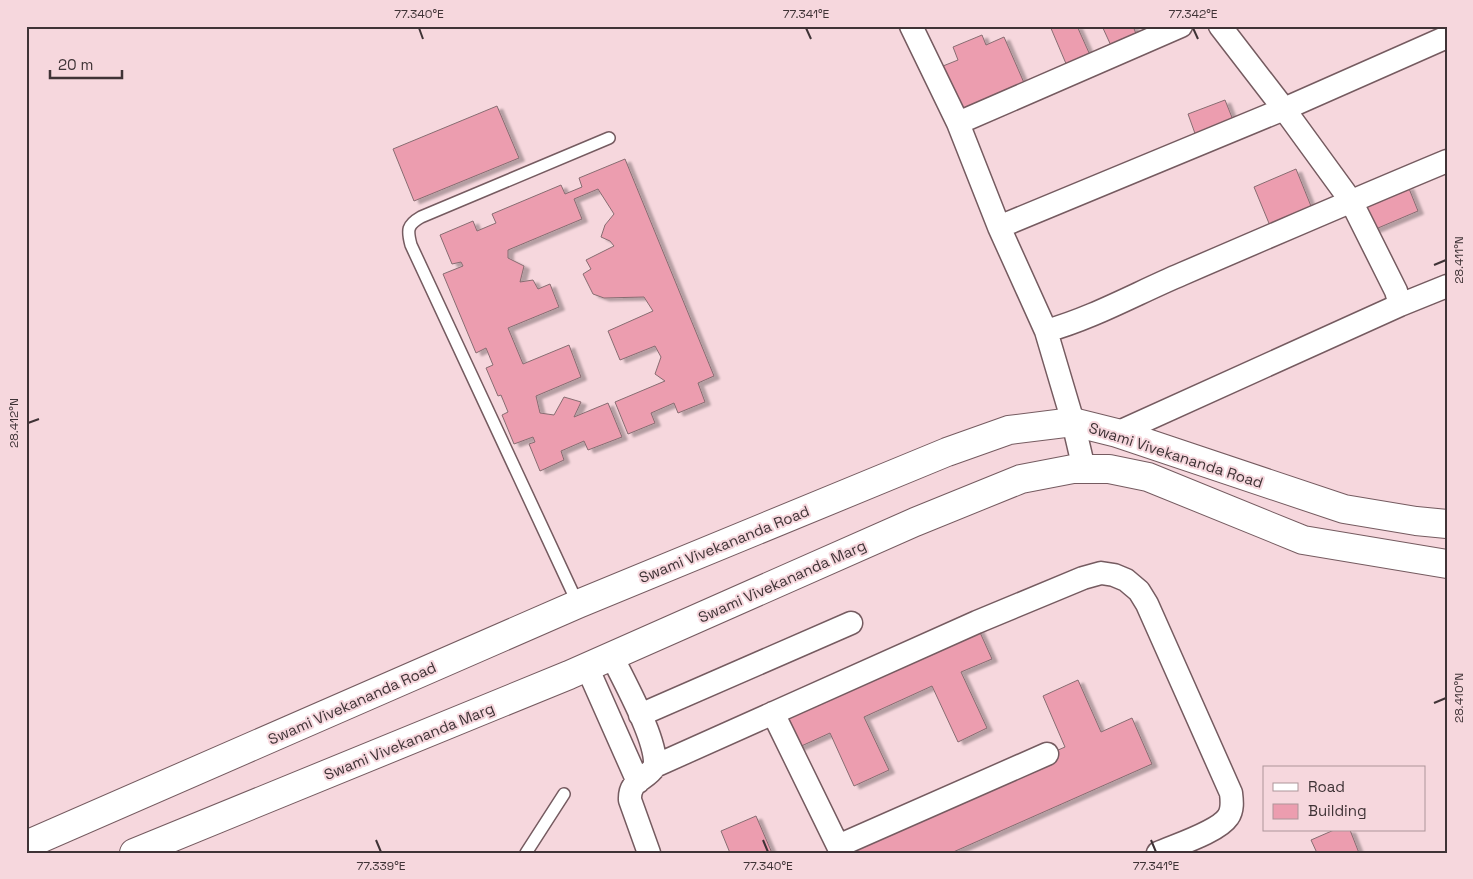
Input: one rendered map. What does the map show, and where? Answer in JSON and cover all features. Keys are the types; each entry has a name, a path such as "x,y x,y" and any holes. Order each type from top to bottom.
{"street":[{"path":"911,26 958,123 999,227 1046,331 1074,422 1084,469"},
{"path":"958,123 1181,26"},
{"path":"1220,26 1351,201 1396,291 1400,305"},
{"path":"999,227 1284,109 1447,37"},
{"path":"1046,331 1070,324 1447,161"},
{"path":"1116,434 1400,305 1447,286"},
{"name":"Swami Vivekananda Road","path":"26,845 578,604 956,449 1009,430 1074,422 1344,509 1447,524"},
{"name":"Swami Vivekananda Marg","path":"134,853 588,667 915,522 1021,479 1073,469 1109,469 1148,477 1303,540 1447,564"},
{"path":"655,766 977,622 1083,578 1101,573 1114,574 1126,580 1139,591 1147,604 1231,794 1232,805 1229,816 1218,827 1158,853"},
{"path":"640,715 851,623"},
{"path":"612,656 640,715 656,758 652,771 632,787 630,792 630,800 649,853"},
{"path":"588,667 638,782"},
{"path":"773,713 838,846 1047,754"}],"lane":[{"path":"578,604 415,254 408,232 412,222 421,217 608,138"},
{"path":"526,853 564,794"}],"building":[{"path":"1050,26 1077,26 1090,55 1067,66"},
{"path":"1102,26 1133,26 1138,39 1113,50"},
{"path":"982,35 986,45 1004,37 1025,85 963,111 943,66 958,60 953,47"},
{"path":"1225,100 1235,125 1197,139 1188,114"},
{"path":"497,106 519,158 414,201 393,149"},
{"path":"625,159 714,376 698,383 705,402 678,413 674,403 651,413 655,423 628,434 615,402 665,381 655,374 661,357 655,346 620,360 608,331 653,311 644,297 604,298 593,294 583,274 591,269 586,260 614,246 610,241 601,237 605,225 614,214 598,189 574,199 582,219 508,250 508,258 524,266 520,282 533,280 538,289 550,284 559,307 508,328 523,364 569,345 581,377 536,396 540,413 554,415 564,397 581,402 574,417 608,403 622,437 588,450 584,441 561,451 564,460 540,471 529,444 535,442 533,437 514,444 502,415 508,412 501,395 498,396 486,368 493,365 486,348 476,353 443,274 463,266 461,262 452,264 440,235 473,221 477,231 496,223 492,214 561,185 565,194 582,187 579,178"},
{"path":"1296,169 1315,216 1273,233 1254,187"},
{"path":"1408,186 1418,211 1371,231 1360,206"},
{"path":"978,628 992,659 961,672 987,728 958,742 932,686 864,717 889,770 854,786 830,733 797,748 783,718"},
{"path":"1078,680 1101,732 1132,718 1152,764 951,853 825,853 1065,747 1043,696"},
{"path":"756,816 772,853 730,853 721,831"},
{"path":"1329,832 1351,832 1359,853 1317,853 1311,840"}]}
